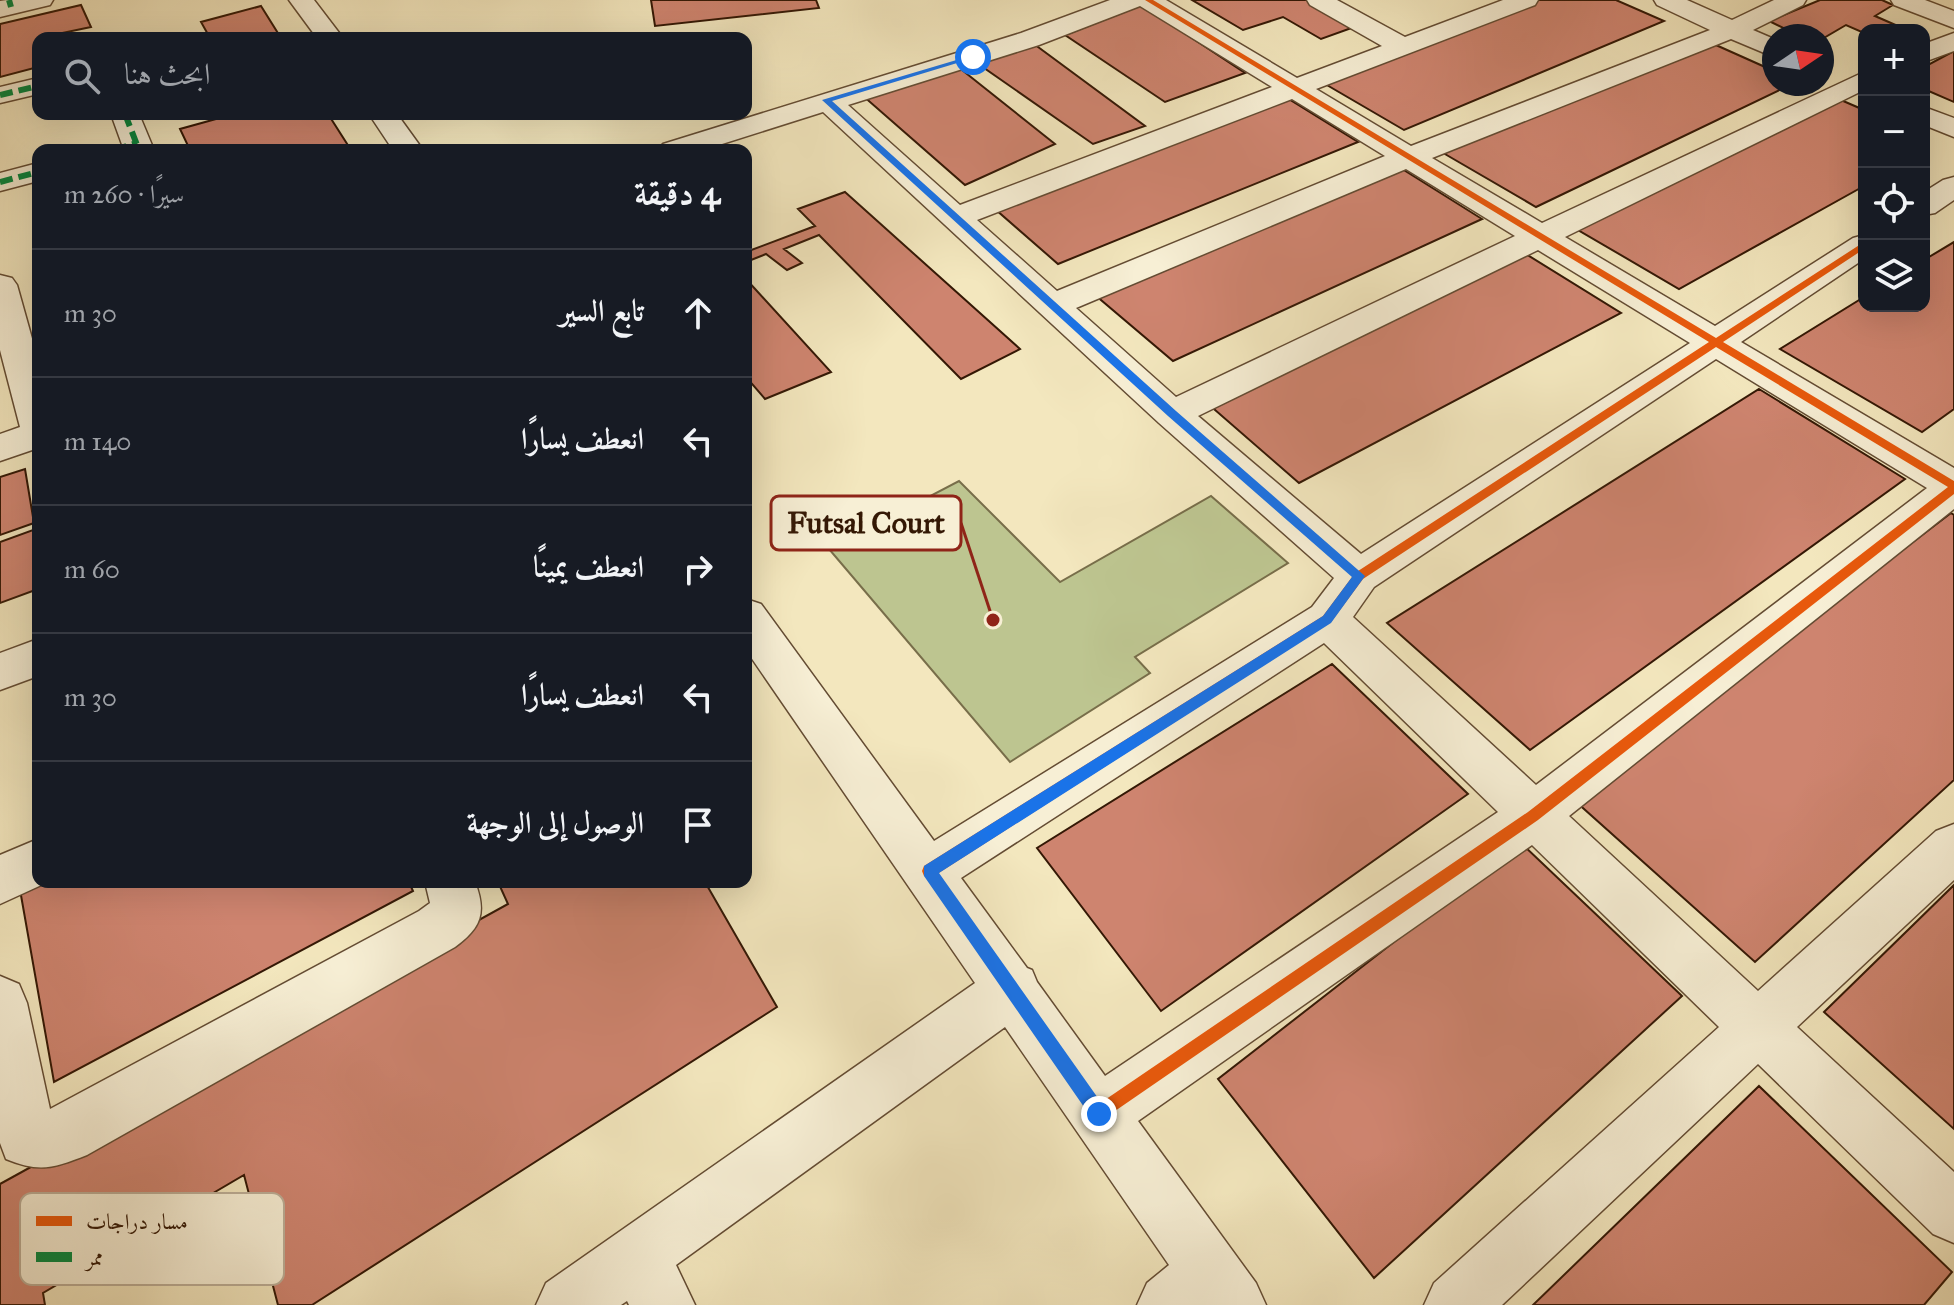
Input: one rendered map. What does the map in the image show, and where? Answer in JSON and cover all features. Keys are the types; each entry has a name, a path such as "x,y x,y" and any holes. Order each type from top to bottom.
{"street":[{"path":"7,5 41,0"},
{"path":"301,0 325,32"},
{"path":"691,144 1015,44 1133,0"},
{"path":"1148,0 1944,481"},
{"path":"1319,0 1403,47"},
{"path":"953,218 1403,47 1483,6 1526,0"},
{"path":"1666,0 1762,44"},
{"path":"1052,305 1408,157 1732,30 1794,0"},
{"path":"1903,0 1954,20"},
{"path":"1930,51 1954,41"},
{"path":"1834,74 1858,83"},
{"path":"1172,414 1858,85"},
{"path":"0,95 32,87"},
{"path":"826,100 1172,414 1359,576"},
{"path":"1930,118 1954,128"},
{"path":"126,120 129,144"},
{"path":"387,120 404,144"},
{"path":"0,182 32,174"},
{"path":"1930,202 1954,186"},
{"path":"929,871 1327,619 1359,576 1858,249"},
{"path":"1,285 32,403"},
{"path":"0,448 32,436"},
{"path":"1099,1114 1533,816 1944,481 1954,446"},
{"path":"1327,619 1954,1213"},
{"path":"752,624 1099,1114 1204,1294"},
{"path":"0,672 32,659"},
{"path":"1456,1305 1954,847"},
{"path":"0,880 32,865"},
{"path":"0,1003 27,1138 56,1137 437,929 455,916 456,898 452,888"},
{"path":"568,1305 650,1280 1013,989"}],"green space":[{"path":"959,481 1060,582 1211,496 1288,563 1135,657 1150,673 1010,762 829,549"}],"building":[{"path":"651,0 816,0 819,8 655,26"},
{"path":"1192,0 1310,0 1357,26 1321,39 1283,17 1243,30"},
{"path":"1531,0 1616,0 1664,21 1404,130 1320,81"},
{"path":"1820,0 1882,0 1893,5 1875,16 1893,24 1858,24 1858,30 1846,25 1834,32 1834,24 1775,24 1769,21"},
{"path":"81,5 91,27 67,32 32,32 32,69 0,77 0,24"},
{"path":"1142,5 1245,73 1165,102 1065,35"},
{"path":"261,6 277,32 207,32 201,22"},
{"path":"1698,37 1762,66 1762,96 1767,96 1536,207 1438,150"},
{"path":"1034,44 1145,126 1093,144 977,63"},
{"path":"1954,51 1954,102 1930,92 1930,64"},
{"path":"957,66 1055,144 965,185 862,95"},
{"path":"1279,93 1358,142 1058,264 987,202"},
{"path":"1823,96 1832,96 1858,107 1858,189 1679,289 1566,223"},
{"path":"212,120 332,120 347,144 187,144 180,129"},
{"path":"1391,162 1482,219 1173,361 1088,289"},
{"path":"845,192 1020,349 961,379 819,235 784,249 802,263 787,270 766,254 752,260 752,250 815,226 798,209"},
{"path":"1954,242 1954,409 1922,432 1780,349 1858,301 1858,312 1930,312 1930,256"},
{"path":"1513,246 1621,313 1299,483 1199,396"},
{"path":"752,286 831,372 765,399 752,384"},
{"path":"1759,389 1905,479 1530,750 1387,623"},
{"path":"25,469 32,524 0,535 0,477"},
{"path":"1951,513 1954,515 1954,780 1755,962 1574,800"},
{"path":"32,530 32,591 0,603 0,542"},
{"path":"1332,664 1468,794 1161,1011 1037,848"},
{"path":"1521,843 1682,996 1374,1278 1218,1079"},
{"path":"32,878 32,888 412,888 413,891 54,1082 19,884"},
{"path":"1954,885 1954,1129 1824,1012"},
{"path":"501,888 708,888 777,1007 312,1305 278,1305 273,1285 284,1285 284,1193 249,1193 244,1175 213,1193 20,1193 20,1285 57,1285 43,1293 45,1305 0,1305 0,1184 508,904"},
{"path":"1759,1086 1952,1272 1924,1305 1533,1305"}],"marked path":[{"path":"9,0 11,7"},
{"path":"0,95 32,87"},
{"path":"127,120 137,144"},
{"path":"0,182 32,174"}],"cycle path":[{"path":"1148,0 1954,486"},
{"path":"929,871 1327,619 1359,576 1858,249"},
{"path":"1099,1114 1533,816 1954,488"}],"place":[{"name":"Futsal Court","path":"993,620"}],"route":[{"path":"973,57 826,100 1172,414 1359,576 1327,619 929,871 1099,1114"}]}
